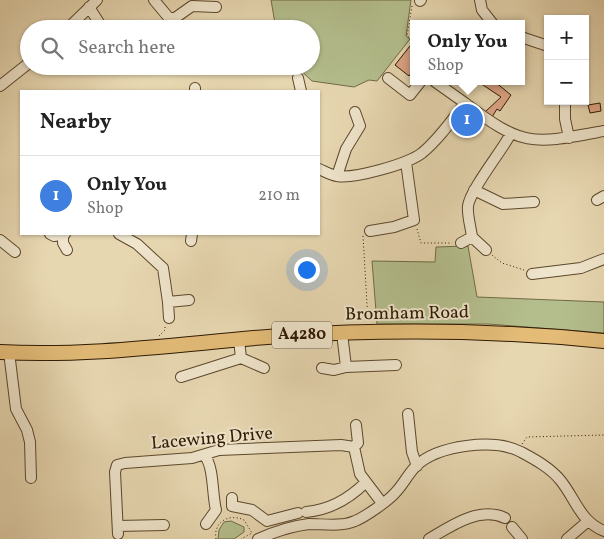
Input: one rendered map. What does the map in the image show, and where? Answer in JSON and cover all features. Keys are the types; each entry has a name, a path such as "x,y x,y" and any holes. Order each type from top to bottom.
{"main road":[{"name":"Bromham Road","path":"5,352 91,353 239,340 369,332 494,332 604,341"}],"street":[{"path":"154,0 169,18 175,18 192,6 216,7"},
{"path":"480,0 482,10 491,20"},
{"path":"76,20 93,4 99,20"},
{"path":"525,38 544,45"},
{"path":"0,86 20,70"},
{"path":"298,78 301,90"},
{"path":"388,78 410,95 418,85"},
{"path":"440,85 510,135 541,141 604,132"},
{"path":"320,168 337,176 367,172 406,162 421,153 443,132 465,103"},
{"path":"565,105 565,119 569,138"},
{"path":"337,176 346,149 360,126 355,112"},
{"path":"486,250 472,237 468,206 474,190 510,135"},
{"path":"370,231 394,227 414,220 406,162"},
{"path":"474,190 503,204 534,202"},
{"path":"64,235 63,243 67,250"},
{"path":"126,235 164,268 169,318"},
{"path":"461,243 472,237"},
{"path":"0,240 14,252"},
{"path":"532,274 581,268 604,259"},
{"path":"168,302 189,300"},
{"path":"342,333 346,367"},
{"path":"239,340 241,358"},
{"path":"5,352 16,410 27,430 30,442 31,478"},
{"path":"180,376 241,358 264,368"},
{"path":"322,368 334,370 346,367 396,365"},
{"path":"408,414 412,452 417,466"},
{"path":"356,425 358,443 354,447 357,465 366,482 382,502"},
{"name":"Lacewing Drive","path":"164,525 118,530 115,472 117,465 125,462 205,456 220,450 341,445 354,447"},
{"path":"263,537 308,524 354,522 394,495 417,466 437,454 469,445 497,446 518,451 539,462 560,479 588,521 604,531"},
{"path":"205,456 210,464 211,489 216,510 206,524"},
{"path":"232,498 232,506 252,510 267,521 323,509 347,498 366,482"},
{"path":"430,539 458,522 471,518 495,513 505,518"},
{"path":"263,537 267,521"},
{"path":"567,539 588,521"},
{"path":"512,526 522,539"}],"path":[{"path":"410,38 407,36 412,0"},
{"path":"414,220 421,243 461,243"},
{"path":"369,332 362,238 370,231"},
{"path":"486,250 502,263 532,274"},
{"path":"157,339 165,330 164,319 169,318"},
{"path":"518,451 527,437 604,435"},
{"path":"216,539 215,534 219,524 225,519 232,517 244,520 252,533 241,539"}],"green space":[{"path":"271,0 411,0 406,36 410,39 377,81 369,80 354,87 312,81 306,75 320,75 320,20 274,20"},
{"path":"468,246 477,297 604,302 604,333 488,324 377,324 372,261 435,262 436,247"},
{"path":"231,521 244,527 244,532 234,539 218,539 219,530 224,522"}],"building":[{"path":"410,46 409,76 395,65"},
{"path":"483,85 499,85 511,95 500,111 497,109 492,117 485,112 501,97"},
{"path":"600,103 601,111 590,113 589,105"}],"place":[{"name":"Only You","path":"467,120"}]}
